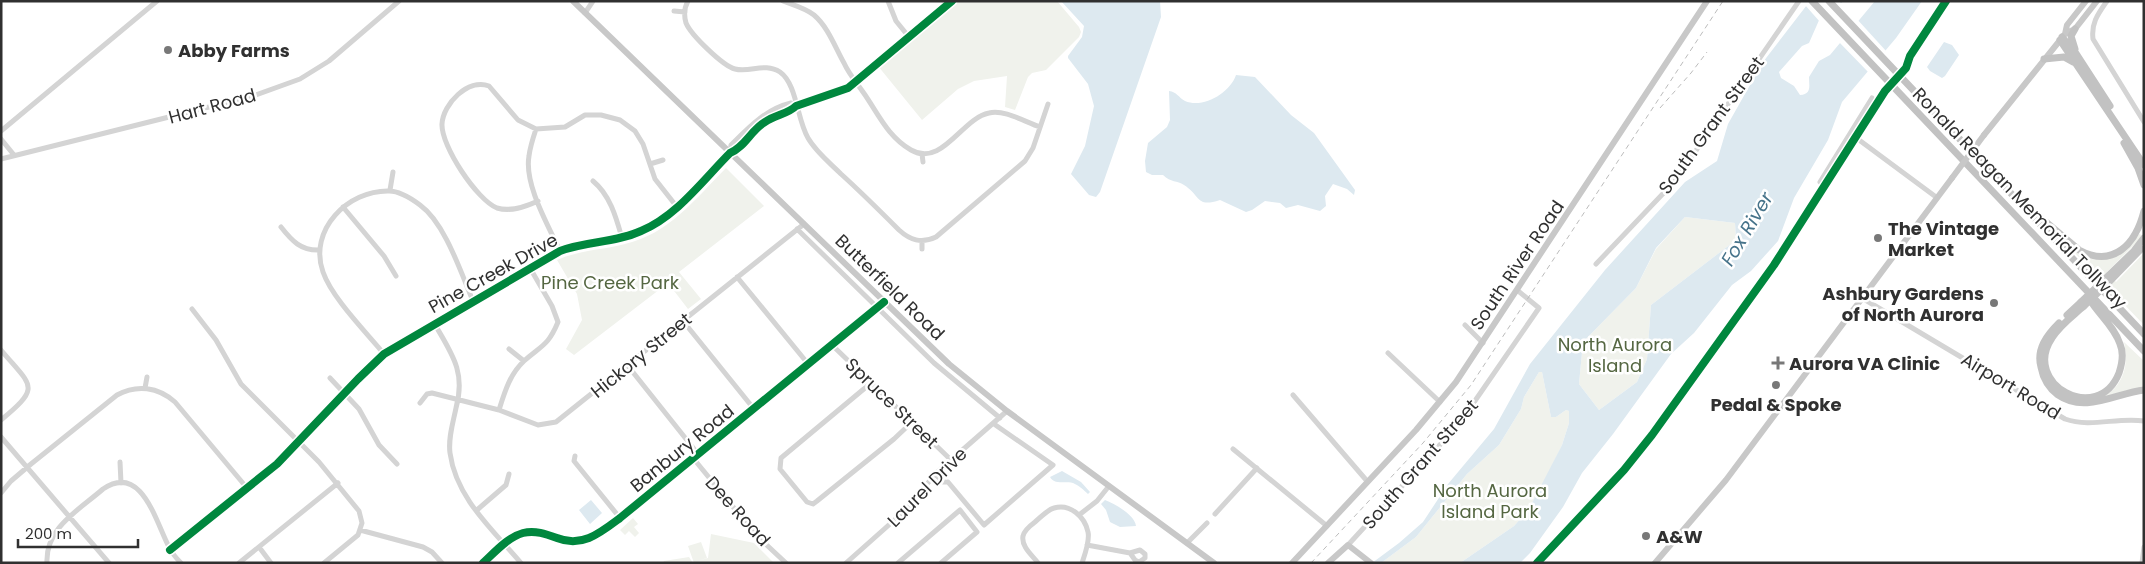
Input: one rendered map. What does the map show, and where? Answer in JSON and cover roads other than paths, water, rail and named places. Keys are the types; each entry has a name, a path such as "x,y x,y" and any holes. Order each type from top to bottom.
{"highway":[{"name":"Ronald Reagan Memorial Tollway","path":"1812,1 2144,351"},
{"name":"Ronald Reagan Memorial Tollway","path":"1830,1 2144,334"},
{"path":"2075,29 2072,36 2075,52"},
{"path":"2062,37 2075,52 2144,156"},
{"path":"2062,37 2076,64 2144,165"},
{"path":"2044,59 2064,57 2076,64"},
{"path":"2100,99 2138,168 2144,185"},
{"path":"2014,197 2033,211 2071,245 2087,255 2095,257 2112,255 2130,243 2137,231 2144,211"},
{"path":"2107,281 2144,238"},
{"path":"2144,246 2135,258 2050,331 2044,341 2040,363 2047,384 2064,399 2077,403 2096,402 2144,390"},
{"path":"2082,287 2092,303 2112,327 2121,344 2122,354 2122,366 2116,380 2104,393 2092,398 2072,396 2062,392 2048,374 2045,360 2046,349 2051,339 2082,304"}],"main road":[{"name":"Butterfield Road","path":"573,1 581,4 585,13 949,364 1008,411 1214,563"},
{"name":"South River Road","path":"1292,563 1440,402 1483,343 1707,1"},
{"path":"1655,563 1726,480 1936,197 2062,37 2068,25 2086,1"},
{"path":"2062,37 2075,29 2097,1"},
{"path":"1328,563 1348,545 1369,561"}],"street":[{"path":"1,131 157,1"},
{"name":"Hart Road","path":"1,159 253,96 300,79 330,61 398,1"},
{"path":"585,13 594,1"},
{"path":"688,1 685,12 690,31 726,65 738,70 768,68 781,73 788,80 808,138 821,154 906,236 922,241 936,237 1022,164 1032,148 1048,104"},
{"path":"782,1 808,11 822,23 883,125 906,146 922,154 938,150 974,121 988,113 1003,114 1040,127"},
{"path":"888,1 896,21 909,37"},
{"name":"Pine Creek Drive","path":"170,550 277,464 384,354 434,323 560,251 580,244 622,238 651,227 677,207 730,153 738,150 755,130 766,121 792,111 796,106 834,94 856,82 952,1"},
{"name":"South Grant Street","path":"1596,264 1675,181 1799,1"},
{"path":"2107,1 2095,18 2092,29 2093,39 2144,122"},
{"path":"674,11 685,12"},
{"path":"538,201 524,207 501,209 490,203 478,192 451,155 445,143 442,124 458,92 484,84 490,87 518,120 536,129 564,127 585,116 601,115 612,117 635,131 643,144 655,179 677,207"},
{"path":"1820,182 1872,98"},
{"name":"Pine Creek Drive","path":"730,153 731,145 757,119 782,105 791,103 796,106"},
{"path":"536,129 528,157 530,176 538,201 560,251"},
{"path":"1851,134 1936,197"},
{"path":"1,138 14,156"},
{"path":"922,154 923,162"},
{"path":"650,164 663,160"},
{"path":"390,190 393,172"},
{"path":"593,181 601,187 615,214 622,238"},
{"path":"384,354 331,288 322,271 320,250 332,216 359,196 390,190 406,196 421,205 435,221 457,262 473,301"},
{"path":"343,207 384,256 396,276"},
{"name":"Hickory Street","path":"420,403 427,394 432,393 499,410 538,425 556,422 804,224"},
{"path":"280,227 295,243 309,250 320,250"},
{"path":"797,229 946,373 1000,418"},
{"path":"922,241 922,249"},
{"path":"499,410 506,385 524,361 551,339 558,322 552,306 530,268"},
{"path":"737,278 808,365"},
{"name":"South Grant Street","path":"1348,545 1459,424 1539,308 1517,290"},
{"name":"Airport Road","path":"1862,298 2065,419 2082,423 2127,420 2144,421"},
{"name":"Banbury Road","path":"483,563 505,544 523,533 542,532 571,542 592,538 620,518 884,302"},
{"path":"192,309 216,340 241,384 338,483 361,514 362,523 355,538 324,563"},
{"path":"683,321 754,409"},
{"path":"434,323 459,368 461,383 459,399 450,430 449,452 461,490 521,563"},
{"path":"1465,325 1483,343"},
{"name":"Spruce Street","path":"832,345 951,460"},
{"path":"510,349 524,361"},
{"path":"1,350 26,380 28,390 23,402 1,420"},
{"path":"1388,353 1440,402"},
{"path":"628,366 698,454"},
{"path":"145,388 147,377"},
{"path":"330,378 359,409 379,445 397,464"},
{"path":"871,383 780,461 782,472 808,502 813,504 817,501 894,439 912,422"},
{"path":"1,493 27,467 117,395 131,389 145,388 161,392 175,402 247,488"},
{"path":"1293,395 1368,481"},
{"name":"Laurel Drive","path":"846,563 908,508 935,474 1008,411"},
{"path":"935,474 943,482 948,482 984,524 1053,465 994,424"},
{"path":"1,437 109,563"},
{"path":"1233,450 1327,526"},
{"path":"575,456 574,461 620,518"},
{"name":"Dee Road","path":"693,458 757,536 786,563"},
{"path":"120,462 121,483"},
{"path":"1214,514 1257,468"},
{"path":"477,510 506,485 509,474"},
{"path":"47,563 47,548 50,538 70,517 107,487 121,483 133,485 142,492 170,550 180,563"},
{"path":"239,563 338,483"},
{"path":"1079,516 1097,501 1109,486"},
{"path":"1036,562 1024,545 1023,536 1028,528 1053,508 1062,506 1073,509 1089,533 1082,563"},
{"path":"898,563 960,510 978,532 941,563"},
{"path":"1187,544 1207,523"},
{"path":"360,530 423,546 432,552 442,563"},
{"path":"1087,544 1130,554"},
{"path":"259,547 271,563"},
{"path":"2142,563 2144,547"}],"water":[{"path":"1061,1 1160,1 1161,17 1100,192 1096,197 1089,195 1071,174 1085,146 1094,106 1088,84 1068,58 1082,37 1084,26"},
{"name":"Fox River","path":"1810,1 1844,1 1820,18 1809,43 1802,46 1779,72 1781,78 1794,86 1800,95 1804,94 1808,91 1809,77 1819,61 1830,55 1875,1 1922,1 1896,38 1842,102 1828,140 1794,198 1778,241 1751,271 1732,285 1694,333 1671,354 1582,473 1563,507 1530,553 1520,563 1460,563 1514,526 1529,509 1562,445 1569,423 1569,411 1566,410 1556,417 1551,417 1542,372 1539,372 1524,397 1521,409 1499,445 1467,474 1416,537 1381,563 1372,563 1423,522 1448,484 1494,429 1530,364 1605,270 1685,182 1717,161 1728,124 1763,62","holes":["1685,217 1735,223 1736,240 1651,305 1647,359 1637,382 1599,410 1579,384 1583,342 1636,288 1656,248"]},
{"path":"1944,42 1952,45 1959,55 1942,78 1927,67"},
{"path":"1236,75 1255,77 1291,115 1314,133 1355,190 1354,195 1347,189 1333,184 1325,196 1326,206 1320,211 1298,205 1286,208 1280,203 1265,201 1246,212 1220,200 1203,202 1181,183 1163,175 1152,175 1146,172 1145,161 1148,143 1167,127 1170,120 1169,91 1185,101 1200,103 1215,98 1222,93 1233,82"},
{"path":"1062,471 1081,482 1090,492 1088,494 1073,483 1057,482 1050,477"},
{"path":"591,500 602,513 590,524 579,510"},
{"path":"1105,500 1128,514 1136,526 1120,527 1110,522 1106,510 1101,504"}],"railway":[{"path":"1311,563 1423,443 1471,385 1723,1"},
{"path":"1660,108 1707,52"}],"place":[{"name":"Abby Farms","path":"168,50"},
{"name":"The Vintage Market","path":"1878,238"},
{"name":"Ashbury Gardens of North Aurora","path":"1994,303"},
{"name":"Aurora VA Clinic","path":"1778,363"},
{"name":"Pedal & Spoke","path":"1776,385"},
{"name":"A&W","path":"1646,536"}],"park label":[{"name":"Pine Creek Park","path":"610,282"},
{"name":"North Aurora Island","path":"1615,354"},
{"name":"North Aurora Island Park","path":"1490,500"}]}
